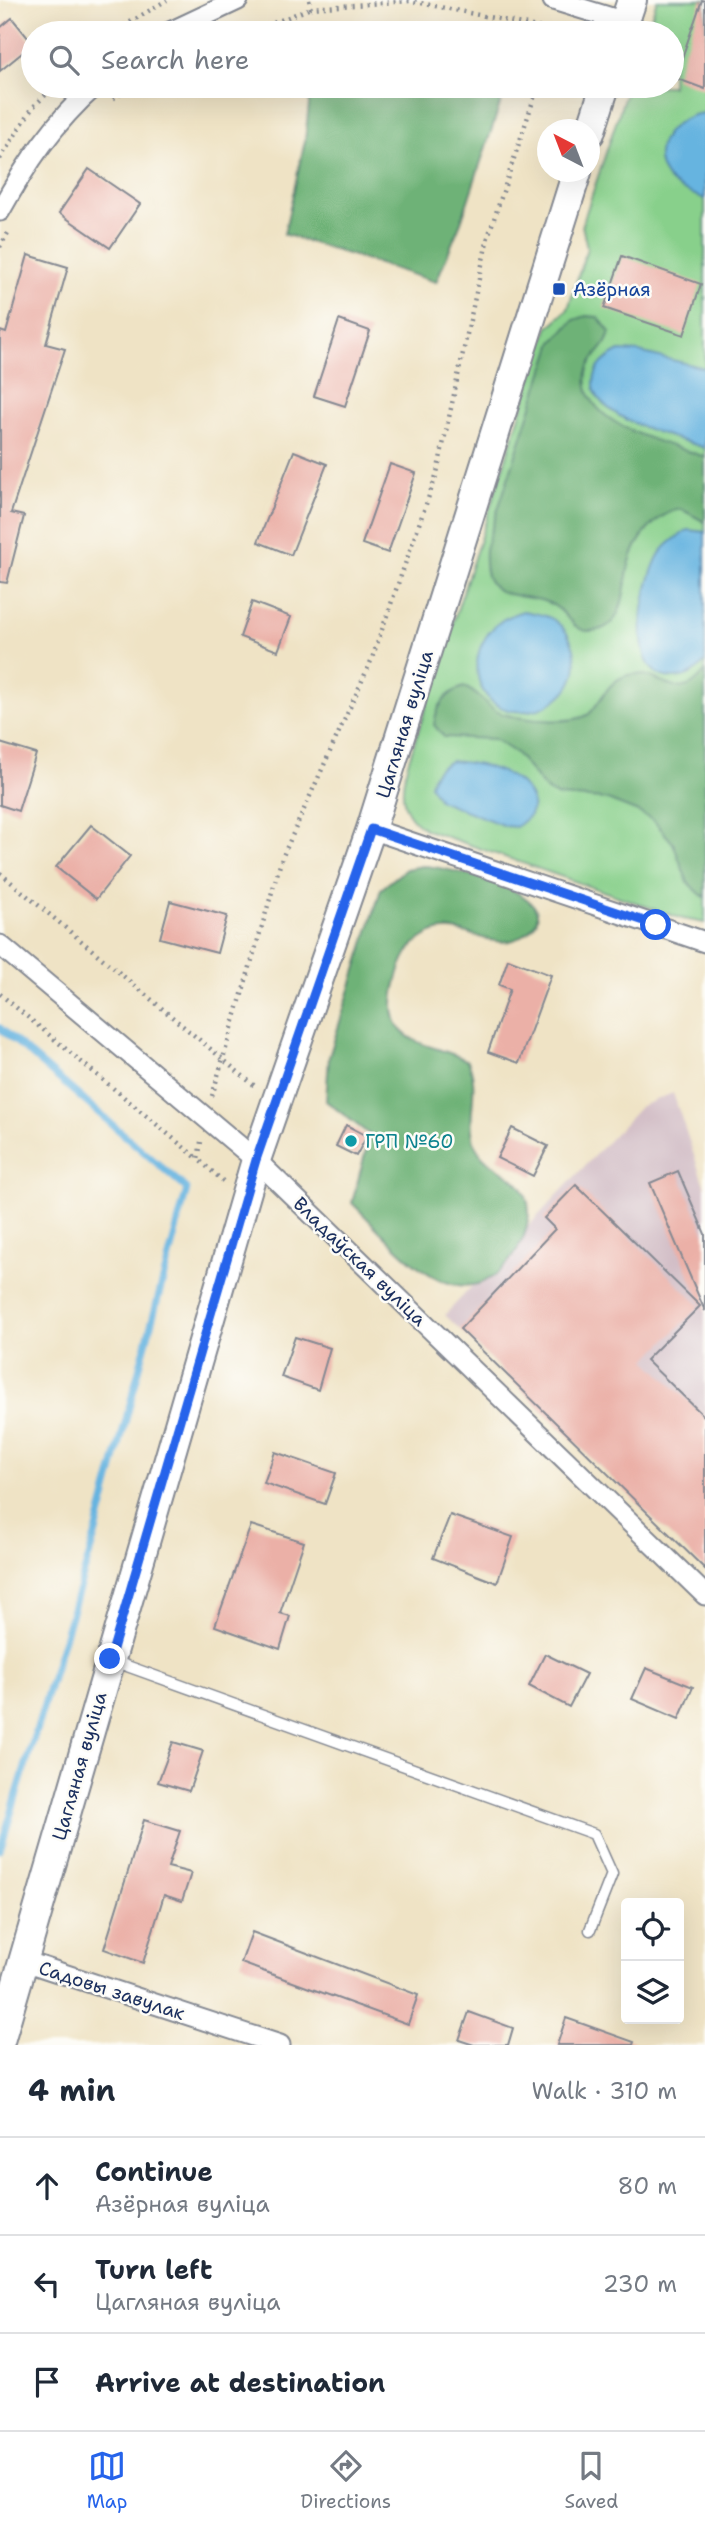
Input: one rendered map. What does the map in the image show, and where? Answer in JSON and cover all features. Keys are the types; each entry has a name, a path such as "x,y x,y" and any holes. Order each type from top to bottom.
{"street":[{"path":"193,21 238,0"},
{"path":"553,0 626,18"},
{"path":"0,211 26,165 67,110 81,98"},
{"path":"594,119 601,98"},
{"name":"Цагляная вуліца","path":"0,2041 256,1160 371,829 575,182"},
{"path":"371,829 705,942"},
{"name":"Владаўская вуліца","path":"0,945 256,1160 705,1595"},
{"name":"Садовы завулак","path":"24,1961 280,2045"}],"lane":[{"path":"110,1659 594,1834 612,1874 590,1930"}],"path":[{"path":"132,21 167,0"},
{"path":"309,0 311,8"},
{"path":"278,21 311,8 411,1 508,21"},
{"path":"0,159 33,107 42,98"},
{"path":"198,1158 222,1059 282,858 371,661 437,473 488,237 534,98"},
{"path":"0,873 276,1103"},
{"path":"0,995 245,1199"}],"shaded area":[{"path":"673,1093 705,1188 705,1569 445,1315 641,1106"}],"green space":[{"path":"657,0 705,0 705,923 683,919 427,830 407,811 403,794 407,766 548,328 568,309 587,248 582,225 596,182 600,182 600,171 624,98 684,98 684,21 650,21"},
{"path":"310,98 502,98 461,222 436,282 284,234 305,141"},
{"path":"586,316 598,317 610,332 587,373 588,391 596,407 629,430 705,457 705,522 681,509 655,522 641,538 632,556 621,607 616,616 610,624 601,629 589,631 576,626 560,610 548,603 495,588 488,578 485,557 485,549 553,342 574,320"},
{"path":"705,671 705,898 688,883 673,843 654,821 605,799 557,796 547,791 516,753 494,739 444,737 434,725 443,701 464,687 493,709 506,715 561,720 574,719 591,712 611,685 621,677 639,674 668,685 686,687"},
{"path":"422,866 455,871 502,885 522,895 534,907 537,920 525,934 500,942 451,930 438,931 424,937 409,950 403,961 393,1002 395,1018 401,1030 411,1038 468,1061 473,1082 472,1134 475,1144 485,1159 515,1181 526,1196 529,1212 527,1228 513,1256 492,1277 471,1285 449,1283 428,1273 387,1239 352,1203 370,1135 326,1101 329,1057 381,889 406,869"}],"water":[{"path":"705,113 705,199 671,182 661,167 659,155 666,135 673,127 694,115"},
{"path":"620,351 639,352 705,368 705,448 638,425 606,406 597,395 595,376 602,363"},
{"path":"688,530 705,532 705,661 691,674 673,678 657,673 648,662 643,645 644,605 659,555 668,544"},
{"path":"523,611 547,616 561,626 574,648 576,666 571,683 557,699 538,709 514,711 496,704 484,691 478,674 478,655 486,637 501,621"},
{"path":"451,761 488,767 511,777 528,793 533,804 530,815 516,827 505,826 439,800 430,785 431,780 437,770"}],"building":[{"path":"702,0 705,1 705,89 684,81 684,52"},
{"path":"12,18 21,29 21,54 0,71 0,28"},
{"path":"89,169 140,204 110,248 59,213"},
{"path":"28,255 68,267 46,344 65,349 11,513 24,516 7,583 0,582 0,331 6,333"},
{"path":"622,256 701,284 684,335 604,308"},
{"path":"339,320 370,331 345,406 314,396"},
{"path":"294,451 327,464 291,555 258,542"},
{"path":"390,464 416,473 388,553 362,544"},
{"path":"252,602 291,617 278,651 240,637"},
{"path":"0,743 36,754 18,811 0,805"},
{"path":"91,825 130,856 96,899 56,867"},
{"path":"170,901 227,916 217,953 160,938"},
{"path":"508,959 551,975 519,1063 488,1052 510,989 499,985"},
{"name":"ГРП №60","path":"346,1125 367,1136 356,1156 336,1146"},
{"path":"512,1128 548,1146 533,1176 497,1158"},
{"path":"678,1171 705,1234 705,1311 650,1183"},
{"path":"576,1185 700,1306 646,1360 705,1417 705,1569 460,1329 555,1229 544,1218"},
{"path":"295,1337 330,1348 318,1390 281,1377"},
{"path":"275,1452 336,1473 325,1504 264,1483"},
{"path":"450,1515 513,1537 497,1583 433,1558"},
{"path":"251,1525 304,1542 280,1613 290,1616 280,1649 215,1626"},
{"path":"545,1654 586,1674 569,1707 529,1686"},
{"path":"646,1668 693,1687 679,1719 632,1699"},
{"path":"173,1742 203,1751 189,1791 158,1782"},
{"path":"144,1820 180,1831 168,1867 191,1873 182,1901 164,1895 143,1963 104,1949"},
{"path":"252,1932 418,1995 408,2024 241,1963"},
{"path":"469,2012 513,2028 508,2045 474,2045 459,2040"},
{"path":"566,2018 634,2042 633,2045 557,2045"}],"waterway":[{"path":"0,1028 187,1189 95,1536 0,1850"}],"place":[{"name":"Азёрная","path":"559,289"},
{"name":"ГРП №60","path":"351,1141"}],"route":[{"path":"110,1659 256,1160 371,829 656,925"}]}
